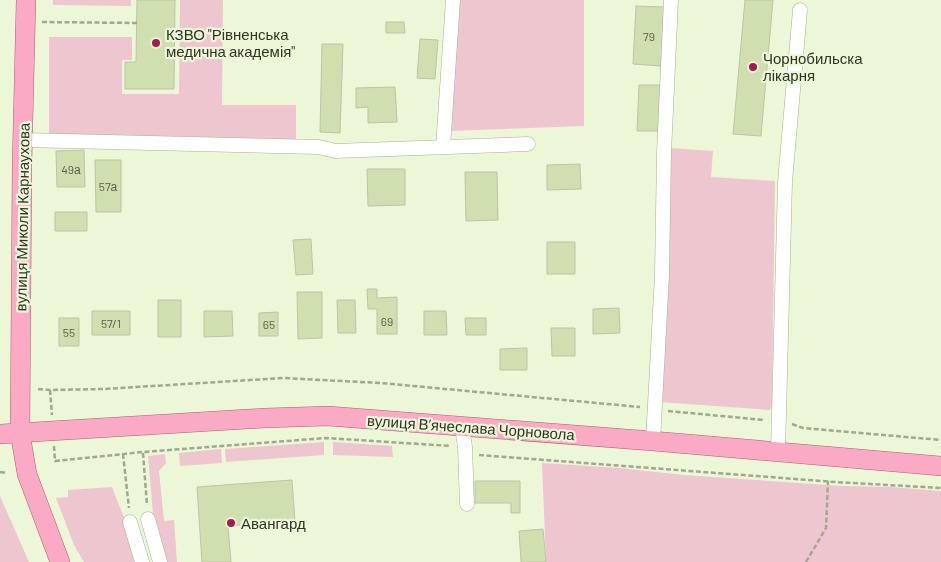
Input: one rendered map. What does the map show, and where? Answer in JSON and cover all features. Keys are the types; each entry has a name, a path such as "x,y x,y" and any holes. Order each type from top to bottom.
{"main road":[{"name":"вулиця Миколи Карнаухова","path":"26,0 20,433 27,474 60,562"},
{"name":"вулиця Вʼячеслава Чорновола","path":"0,434 328,416 653,440 941,466"}],"lane":[{"path":"443,147 453,0"},
{"path":"653,440 662,275 664,153 670,0"},
{"path":"778,451 785,182 800,10"},
{"path":"23,140 319,147 335,151 528,144"},
{"path":"462,427 466,447 467,504"},
{"path":"148,519 160,562"},
{"path":"130,522 142,562"}],"path":[{"path":"26,22 137,23"},
{"path":"36,389 104,389 282,378 381,383 772,420"},
{"path":"50,390 52,409"},
{"path":"803,428 941,440"},
{"path":"55,461 143,452 326,438 466,447 476,455 941,488"},
{"path":"143,452 148,519"},
{"path":"123,454 130,522"},
{"path":"0,472 6,473"},
{"path":"806,562 826,528 828,481"}],"shaded area":[{"path":"53,0 131,0 131,6 53,5"},
{"path":"180,0 223,0 222,105 296,105 296,140 49,139 49,37 132,37 132,60 122,60 122,94 179,94"},
{"path":"458,0 584,0 584,126 450,131"},
{"path":"670,148 713,151 711,177 775,181 772,406 770,410 660,402"},
{"path":"324,442 324,455 226,462 225,449"},
{"path":"333,442 392,446 393,457 333,455"},
{"path":"221,449 222,463 180,466 179,453"},
{"path":"165,454 166,463 159,471 164,521 174,520 177,562 164,562 154,525 148,456"},
{"path":"542,463 619,468 684,475 941,491 941,562 546,562"},
{"path":"112,487 131,535 138,562 84,562 74,545 56,498 68,497 68,490"},
{"path":"0,496 29,562 0,562"}],"building":[{"name":"КЗВО \"Рівненська медична академія\"","path":"137,0 175,0 174,89 125,89 125,62 136,62"},
{"name":"Чорнобильска лікарня","path":"745,0 773,0 761,136 733,134"},
{"path":"636,6 664,7 661,66 633,64"},
{"path":"386,22 404,22 405,33 386,33"},
{"path":"420,39 438,40 435,79 417,78"},
{"path":"322,44 343,44 340,133 320,132"},
{"path":"639,85 660,85 658,131 637,131"},
{"path":"395,87 397,122 368,123 368,107 356,108 356,88"},
{"path":"84,150 85,187 57,187 56,151"},
{"path":"95,160 121,160 121,212 96,212"},
{"path":"580,164 581,189 547,190 547,165"},
{"path":"367,169 405,169 405,205 368,206"},
{"path":"465,172 497,172 498,220 466,221"},
{"path":"55,212 87,212 87,231 55,231"},
{"path":"311,239 313,274 296,275 293,240"},
{"path":"547,242 575,242 575,274 547,274"},
{"path":"367,289 377,289 377,298 397,297 397,334 377,334 377,309 368,309"},
{"path":"297,292 322,292 322,338 298,339"},
{"path":"158,300 181,300 181,337 158,337"},
{"path":"337,300 355,300 356,333 338,333"},
{"path":"619,308 620,333 593,334 593,309"},
{"path":"92,311 130,311 130,335 92,335"},
{"path":"204,311 232,311 233,336 204,337"},
{"path":"424,311 446,311 447,335 424,335"},
{"path":"278,312 278,336 259,336 259,313"},
{"path":"59,318 79,318 79,346 59,346"},
{"path":"465,318 486,318 486,335 466,335"},
{"path":"551,328 575,328 575,356 552,356"},
{"path":"527,348 527,370 500,370 500,349"},
{"name":"Авангард","path":"292,480 295,521 228,526 231,562 202,562 197,487"},
{"path":"475,481 520,481 520,513 511,513 511,503 475,503"},
{"path":"543,529 546,562 521,562 519,531"}],"place":[{"name":"КЗВО \"Рівненська медична академія\"","path":"156,43"},
{"name":"Чорнобильска лікарня","path":"753,67"},
{"name":"Авангард","path":"231,523"}]}
